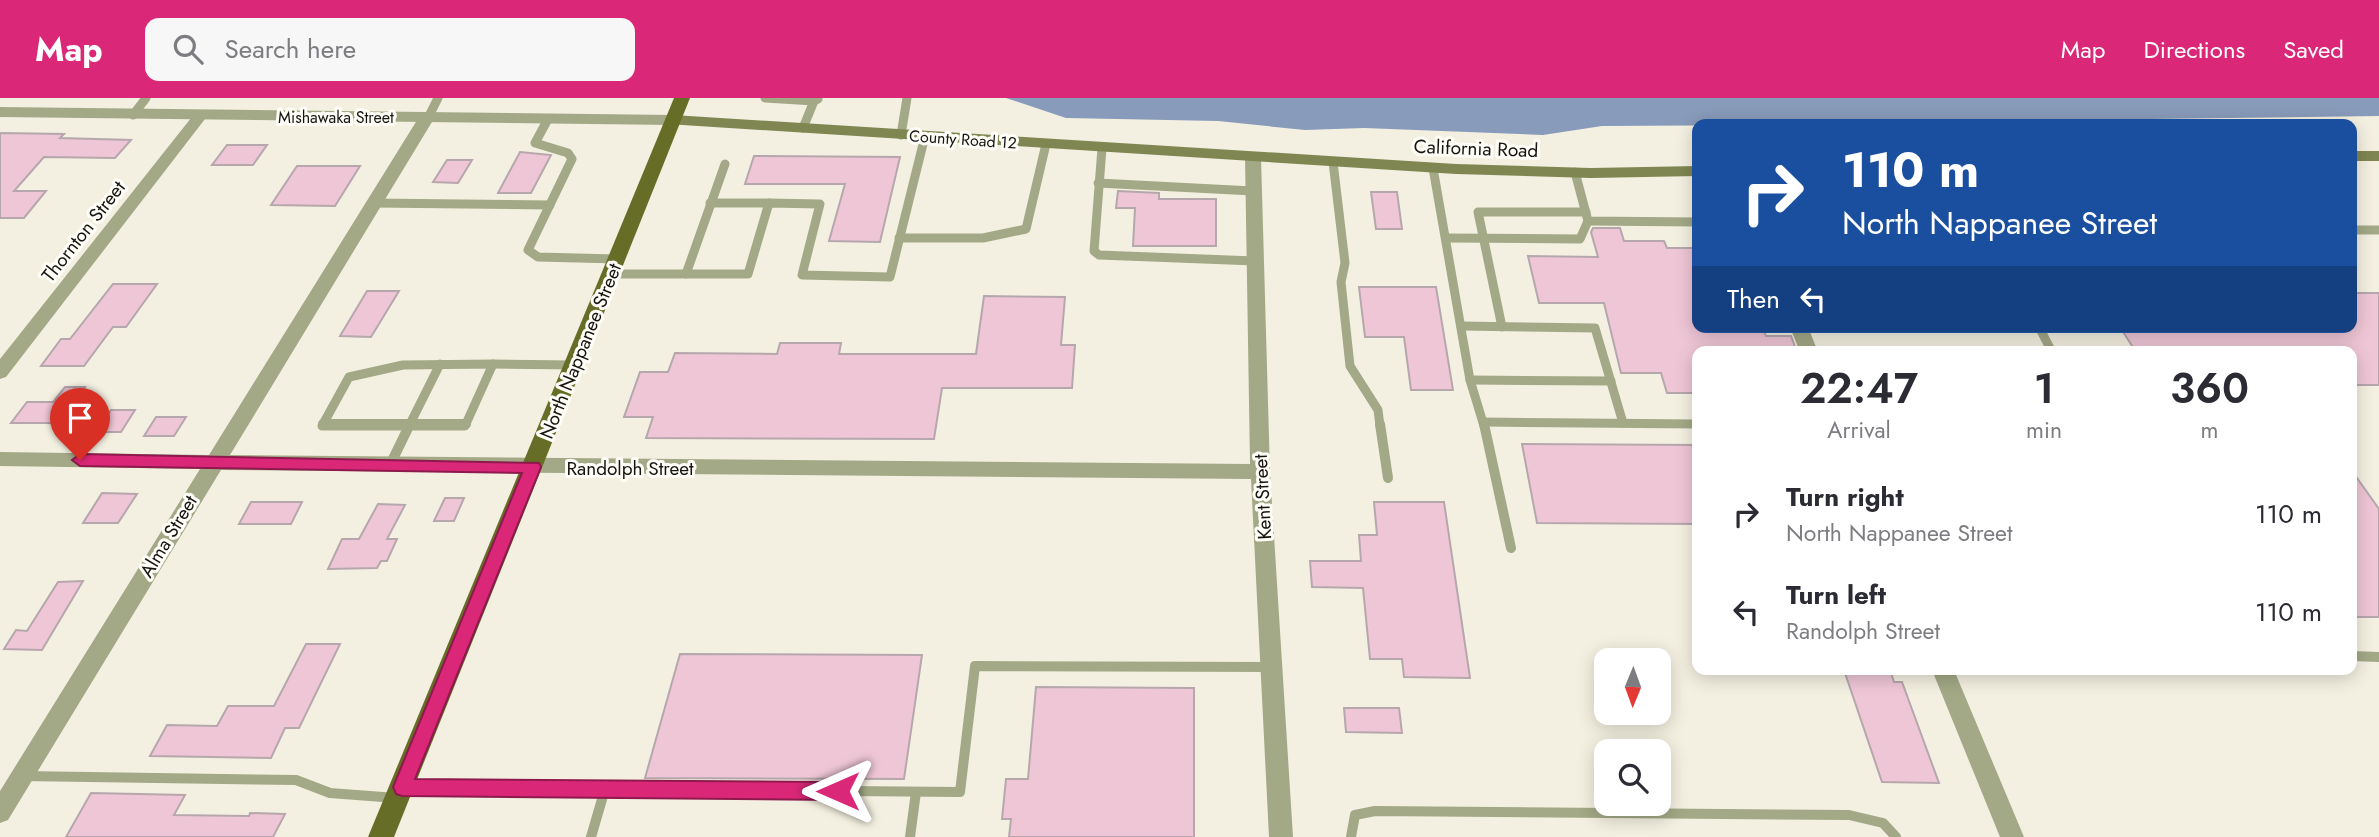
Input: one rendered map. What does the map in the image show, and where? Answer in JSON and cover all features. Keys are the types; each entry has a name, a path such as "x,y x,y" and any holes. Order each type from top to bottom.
{"main road":[{"name":"North Nappanee Street","path":"381,837 682,98"},
{"name":"County Road 12","path":"673,120 1253,157"},
{"path":"2357,156 2379,156"},
{"name":"California Road","path":"1253,157 1433,168 1575,172 1692,171"}],"street":[{"name":"Mishawaka Street","path":"0,112 673,120"},
{"name":"Thornton Street","path":"0,372 200,116"},
{"name":"Alma Street","path":"0,812 372,203 428,117"},
{"name":"Kent Street","path":"1253,157 1260,472 1281,837"},
{"name":"Randolph Street","path":"0,459 533,467 1260,472"},
{"path":"1945,675 2012,837"}],"lane":[{"path":"133,114 146,98"},
{"path":"428,117 438,98"},
{"path":"765,98 816,100 803,128"},
{"path":"901,135 907,98"},
{"path":"548,119 535,143 568,153 572,159 528,250 538,257 686,274 748,274 769,204"},
{"path":"710,203 820,204 802,275 890,277 925,136"},
{"path":"899,238 982,237 1012,234 1026,229 1045,144"},
{"path":"1102,148 1093,242 1094,251 1099,255 1255,261"},
{"path":"1333,162 1345,263 1341,282 1350,366 1378,410 1388,478"},
{"path":"686,274 724,164"},
{"path":"1433,168 1470,380 1490,445 1511,548"},
{"path":"1446,239 1580,239 1587,216 1575,172"},
{"path":"1098,183 1253,191"},
{"path":"372,203 550,205"},
{"path":"1503,327 1478,212 1692,222"},
{"path":"2357,230 2379,230"},
{"path":"1461,326 1595,328 1623,423"},
{"path":"493,364 465,426 322,426 349,377 366,370 395,364 440,365 493,364 574,365"},
{"path":"390,465 440,365"},
{"path":"1470,380 1611,381"},
{"path":"1483,422 1692,424"},
{"path":"2357,656 2379,657"},
{"path":"22,776 296,780 330,793 605,789 960,792 975,666 1272,667"},
{"path":"590,837 605,789"},
{"path":"910,837 916,792"},
{"path":"1351,837 1355,815 1375,811 1849,815 1878,820 1893,831 1896,837"}],"water":[{"path":"1006,98 2379,98 2379,116 1692,119 1692,126 1602,126 1543,135 1364,128 1305,130 1218,121 1066,118"}],"building":[{"path":"0,133 64,134 60,138 131,140 115,158 44,157 14,191 46,191 24,218 0,218"},
{"path":"227,145 267,145 253,165 212,165"},
{"path":"520,152 551,155 531,193 498,193"},
{"path":"754,156 900,157 880,242 829,241 845,184 745,184"},
{"path":"447,160 472,160 458,183 433,182"},
{"path":"297,166 360,166 335,206 271,205"},
{"path":"1118,191 1159,193 1159,199 1216,199 1216,246 1133,246 1135,208 1116,208"},
{"path":"1371,192 1397,192 1402,229 1376,229"},
{"path":"1593,228 1620,228 1624,241 1664,241 1667,248 1692,248 1692,333 1765,333 1766,336 1791,336 1795,346 1692,346 1692,393 1667,393 1661,373 1621,373 1604,303 1539,303 1528,256 1598,257 1591,232"},
{"path":"113,284 157,284 126,327 113,327 84,366 41,366 61,339 70,339"},
{"path":"1359,287 1436,287 1453,390 1411,390 1404,337 1365,337"},
{"path":"367,291 399,291 371,337 340,336"},
{"path":"2357,293 2379,293 2379,385 2357,385 2357,346 2132,346 2124,333 2357,333"},
{"path":"984,296 1065,297 1061,345 1075,345 1072,388 942,388 934,439 646,438 653,417 624,417 640,372 668,372 675,353 777,354 780,343 841,343 839,354 976,354"},
{"path":"65,387 85,387 59,423 11,423 27,402 53,402"},
{"path":"111,410 135,410 121,432 96,432"},
{"path":"156,417 186,417 174,436 144,436"},
{"path":"1522,444 1692,445 1692,524 1537,523"},
{"path":"2357,478 2379,509 2379,617 2357,617"},
{"path":"102,493 137,494 118,523 83,523"},
{"path":"445,498 464,498 454,521 434,521"},
{"path":"251,502 302,502 291,524 239,524"},
{"path":"1374,502 1444,502 1470,678 1404,677 1402,659 1370,659 1363,588 1312,587 1310,561 1361,561 1359,535 1377,535"},
{"path":"378,504 405,505 387,539 397,539 387,561 381,561 377,568 328,569 342,539 359,539"},
{"path":"83,581 42,650 4,649 16,630 27,631 58,582"},
{"path":"306,644 340,644 299,728 285,728 271,758 150,756 167,725 217,726 228,706 274,706"},
{"path":"680,654 922,655 904,779 645,778"},
{"path":"1846,675 1892,675 1894,682 1902,682 1939,783 1882,782"},
{"path":"1036,687 1194,688 1194,837 1009,837 1011,819 1002,819 1006,779 1028,779"},
{"path":"1344,708 1399,708 1402,733 1346,732"},
{"path":"91,793 185,795 174,815 285,814 273,837 66,837"}],"route":[{"path":"80,460 533,467 402,787 838,791"}]}
